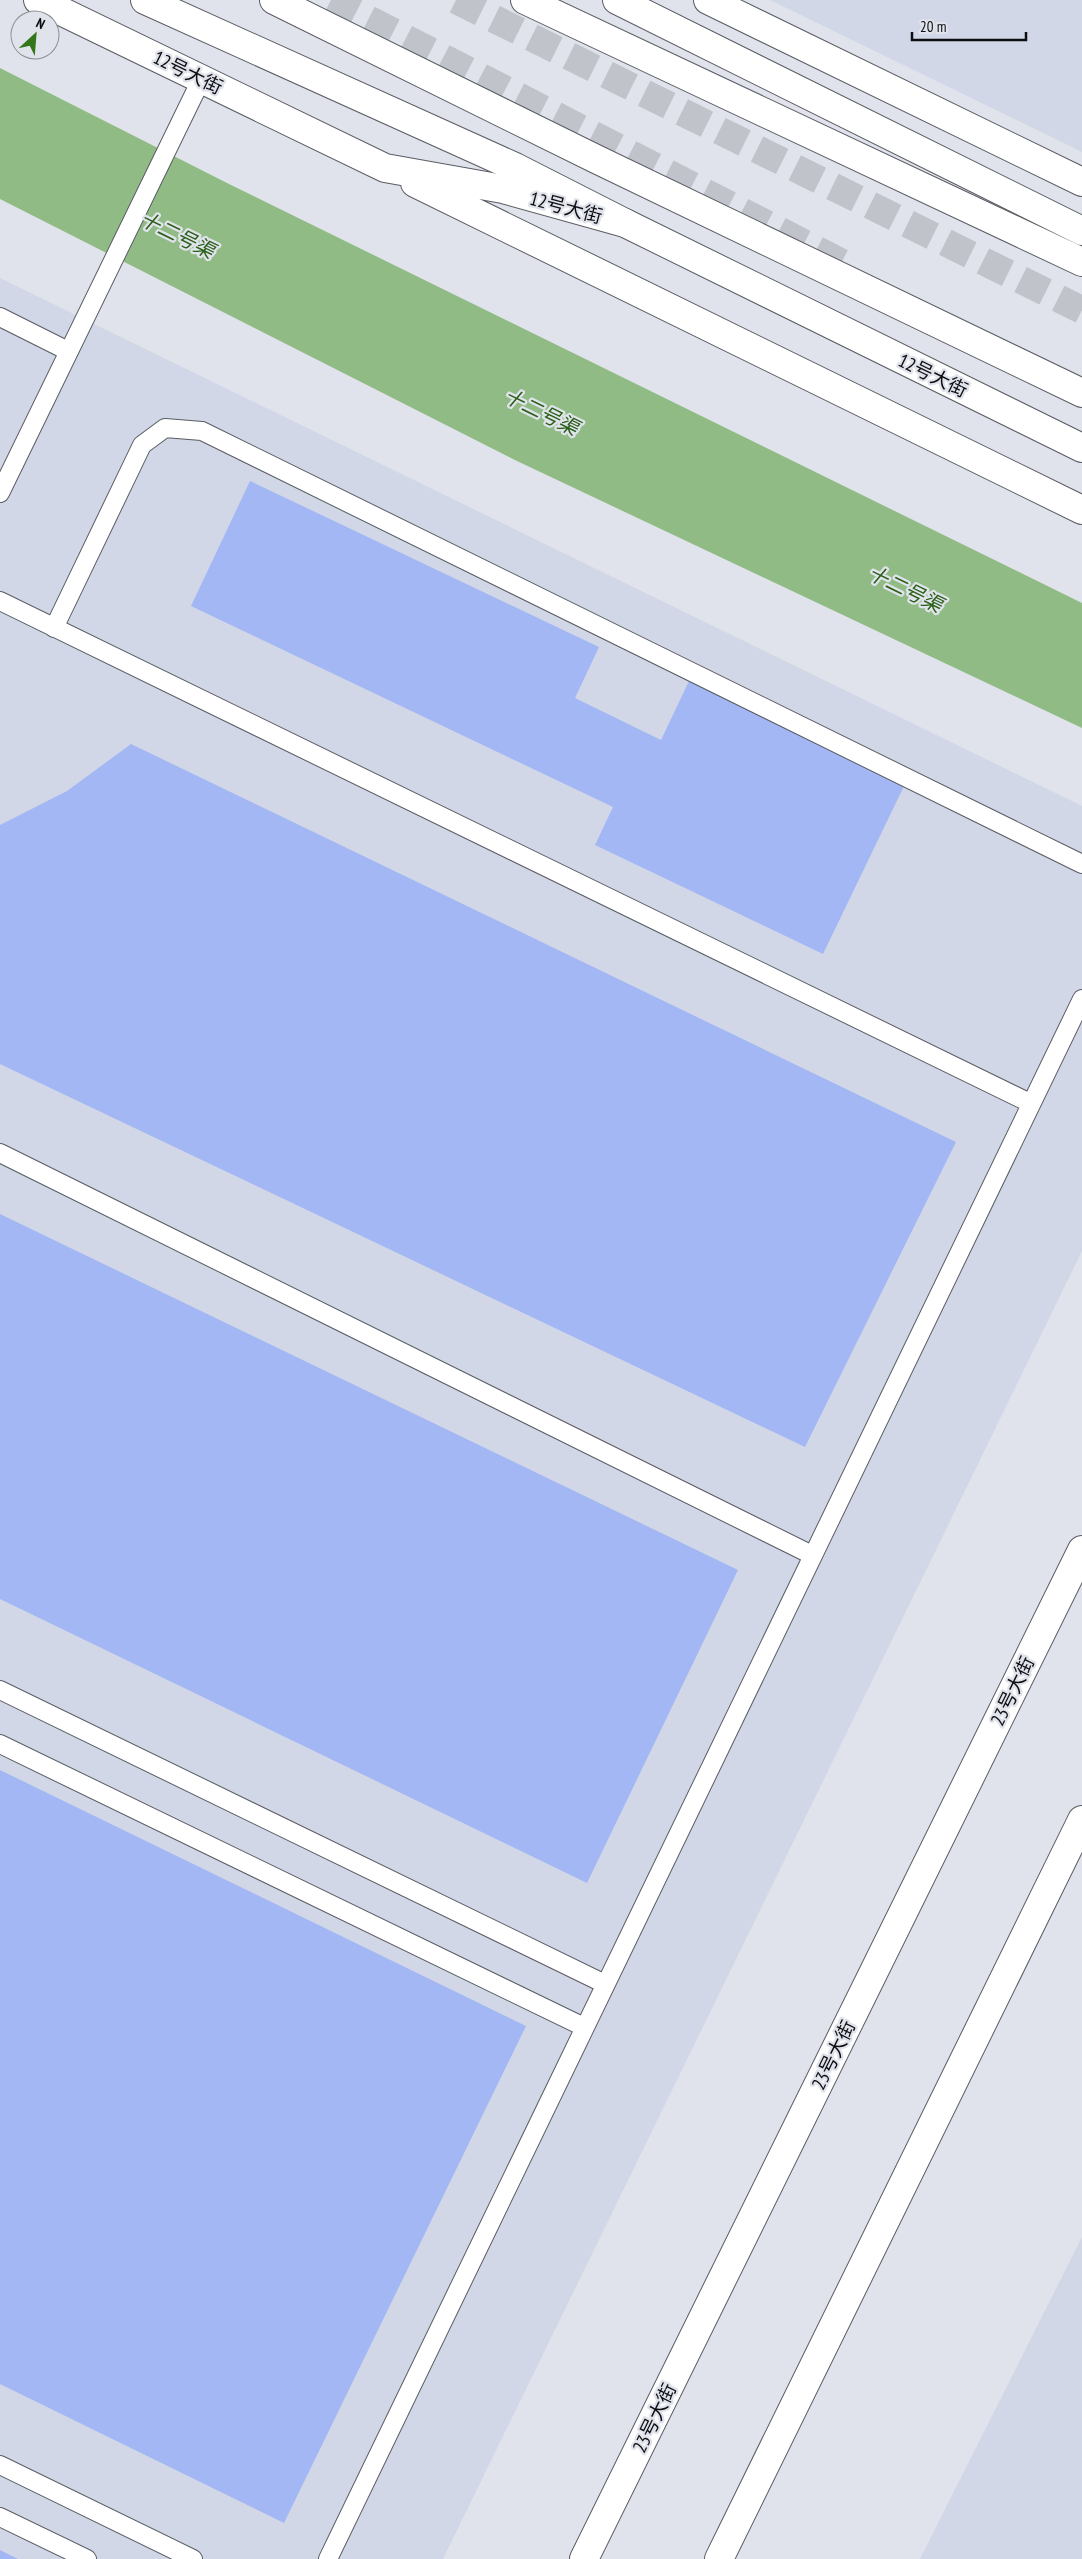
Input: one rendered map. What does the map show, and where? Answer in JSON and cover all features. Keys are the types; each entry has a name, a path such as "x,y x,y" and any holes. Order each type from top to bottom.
{"main road":[{"name":"12号大街","path":"38,0 385,168 503,189 625,223 1082,448"},
{"path":"146,0 515,167 625,223"},
{"path":"274,0 587,155 1082,393"},
{"path":"525,0 1082,262"},
{"path":"617,0 1082,231"},
{"path":"708,0 1082,182"},
{"path":"385,168 1082,510"},
{"name":"23号大街","path":"584,2559 1082,1550"},
{"path":"719,2559 1082,1820"}],"lane":[{"path":"0,493 202,78"},
{"path":"0,317 68,351"},
{"path":"54,628 142,445 164,428 202,431 1082,864"},
{"path":"0,601 1030,1103"},
{"path":"328,2559 1030,1103 1082,999"},
{"path":"0,1153 812,1555"},
{"path":"0,1690 605,1984"},
{"path":"0,1744 584,2027"},
{"path":"0,2465 192,2559"},
{"path":"0,2516 87,2559"}],"shaded area":[{"path":"770,0 1082,0 1082,152"},
{"path":"0,278 1082,806 1082,1251 443,2559 0,2559"},
{"path":"1082,2237 1082,2559 920,2559"}],"water":[{"name":"十二号渠","path":"0,68 227,183 1082,603 1082,728 517,461 0,199"}],"building":[{"path":"250,481 599,647 575,698 661,740 689,681 905,784 823,954 595,845 613,807 191,606"},
{"path":"131,744 956,1142 805,1447 0,1064 0,825 67,791"},
{"path":"0,1214 738,1570 587,1883 0,1599"},
{"path":"0,1770 526,2026 284,2523 0,2384"},
{"path":"0,2550 18,2559 0,2559"}],"tunnel":[{"path":"331,0 850,267"},
{"path":"456,0 1082,310"}]}
